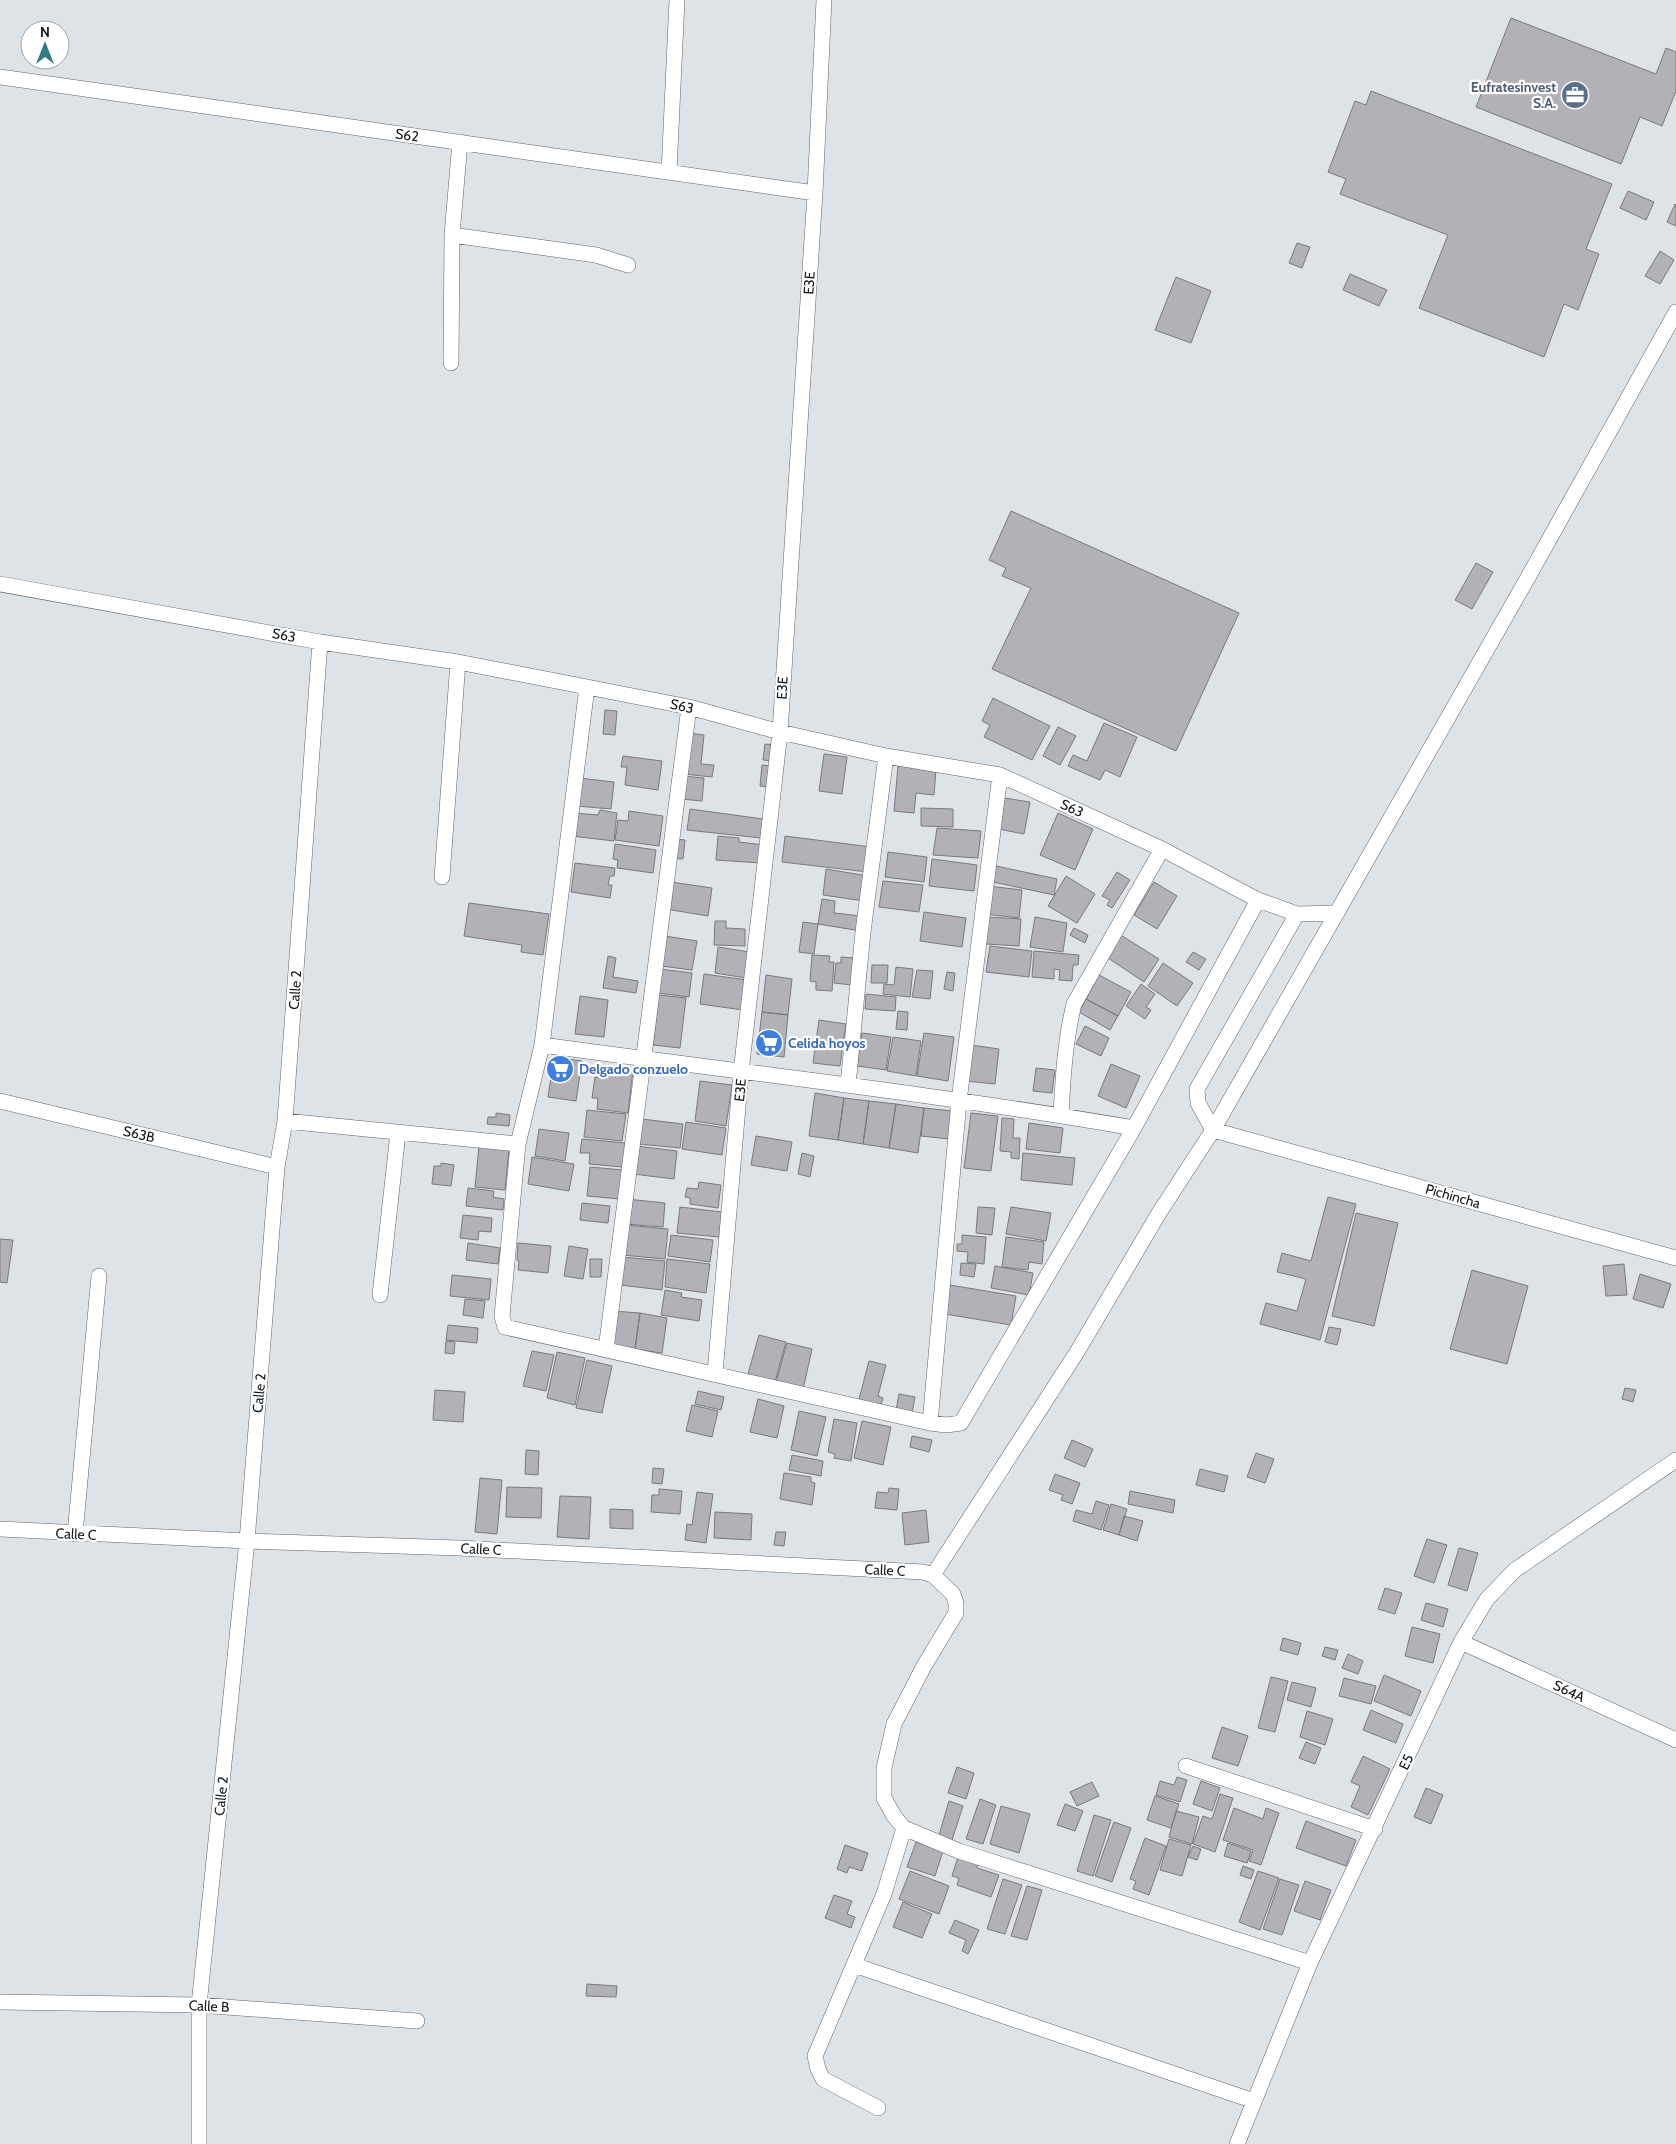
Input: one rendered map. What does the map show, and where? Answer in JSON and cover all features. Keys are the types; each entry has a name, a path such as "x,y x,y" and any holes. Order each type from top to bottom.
{"street":[{"path":"669,172 677,0"},
{"name":"E3E","path":"714,1373 741,1072 780,732 815,193 824,0"},
{"name":"S62","path":"0,77 815,193"},
{"path":"451,363 452,235 460,142"},
{"path":"452,235 596,255 628,264"},
{"path":"1310,1963 969,1854 904,1828 894,1816 884,1798 884,1768 894,1724 924,1666 956,1613 956,1603 953,1594 933,1575 1077,1352 1158,1213 1212,1130 1337,913 1676,312"},
{"name":"S63","path":"0,584 320,642 458,662 689,708 780,732 886,756 1000,775 1162,849 1258,900 1297,914 1337,913"},
{"name":"Calle 2","path":"199,2144 199,2005 247,1541 277,1167 285,1121 320,642"},
{"path":"442,877 458,662"},
{"path":"587,687 542,1045 518,1144 503,1322 505,1326 930,1423 946,1426 961,1423 1134,1128 1258,900"},
{"path":"606,1349 689,708"},
{"path":"848,1085 862,932 886,756"},
{"path":"930,1423 959,1101 1000,775"},
{"path":"1061,1115 1064,1058 1068,1027 1074,1004 1162,849"},
{"path":"1212,1130 1198,1103 1197,1089 1297,914"},
{"path":"542,1045 848,1085 1061,1115 1134,1128"},
{"name":"S63B","path":"0,1101 277,1167"},
{"path":"285,1121 518,1144"},
{"name":"Pichincha","path":"1212,1130 1231,1133 1676,1258"},
{"path":"380,1295 398,1133"},
{"path":"75,1534 99,1276"},
{"name":"E5","path":"1237,2144 1310,1963 1375,1829 1461,1642 1487,1599 1515,1570 1676,1460"},
{"name":"Calle C","path":"0,1530 459,1548 923,1572 933,1575"},
{"name":"S64A","path":"1461,1642 1676,1740"},
{"path":"1186,1766 1375,1829"},
{"path":"878,2108 824,2079 818,2069 815,2056 884,1894 904,1828"},
{"path":"854,1964 1254,2101"},
{"name":"Calle B","path":"0,2002 199,2005 417,2021"}],"building":[{"path":"1511,18 1656,74 1666,48 1676,52 1676,91 1662,126 1640,117 1621,164 1476,107"},
{"path":"1371,91 1612,184 1586,249 1599,254 1578,310 1564,304 1544,357 1419,308 1448,235 1340,194 1346,179 1328,172 1355,101 1366,105"},
{"path":"1628,191 1654,202 1646,220 1620,208"},
{"path":"1676,205 1676,226 1667,222"},
{"path":"1297,243 1310,247 1302,268 1289,263"},
{"path":"1660,251 1674,260 1660,284 1645,276"},
{"path":"1350,274 1387,290 1379,306 1343,290"},
{"path":"1176,277 1211,291 1191,343 1155,330"},
{"path":"1011,511 1239,613 1176,751 992,669 1031,588 1002,576 1006,568 989,560"},
{"path":"1476,563 1493,572 1472,609 1455,600"},
{"path":"993,698 1050,726 1032,760 984,737 990,725 982,721"},
{"path":"605,710 617,711 615,735 603,734"},
{"path":"1104,723 1137,737 1120,777 1105,770 1100,780 1068,766 1073,755 1087,761"},
{"path":"1058,727 1076,736 1060,765 1043,756"},
{"path":"689,733 704,735 701,764 714,765 712,777 684,774"},
{"path":"765,744 776,745 774,761 763,760"},
{"path":"824,754 847,757 842,794 819,791"},
{"path":"623,756 662,761 658,790 625,785 627,767 621,767"},
{"path":"762,765 771,766 769,787 760,786"},
{"path":"898,766 936,769 934,795 916,793 914,813 894,811"},
{"path":"683,776 704,778 702,801 681,799"},
{"path":"579,778 614,782 611,809 576,806"},
{"path":"1004,798 1030,802 1024,834 998,829"},
{"path":"921,808 953,809 953,827 921,826"},
{"path":"690,809 763,819 761,838 687,830"},
{"path":"600,810 617,813 614,841 571,836 573,813 598,815"},
{"path":"629,811 663,816 659,846 615,840 618,820 628,821"},
{"path":"1058,813 1093,829 1075,870 1040,855"},
{"path":"937,828 981,831 978,858 933,855"},
{"path":"718,836 739,838 739,842 764,845 761,863 716,860"},
{"path":"785,836 871,847 868,872 782,862"},
{"path":"675,839 685,840 683,859 673,858"},
{"path":"615,844 656,850 653,873 617,868 618,860 613,859"},
{"path":"888,852 927,857 924,882 885,877"},
{"path":"932,859 977,865 974,891 929,886"},
{"path":"575,863 615,868 614,876 610,876 608,885 612,885 610,898 571,892"},
{"path":"996,866 1057,879 1054,895 993,882"},
{"path":"826,869 868,876 864,901 823,895"},
{"path":"1117,872 1130,880 1112,908 1107,905 1110,900 1102,896"},
{"path":"1066,876 1095,894 1077,923 1048,906"},
{"path":"883,881 923,885 919,912 879,907"},
{"path":"671,882 712,888 708,916 666,909"},
{"path":"1154,882 1177,896 1157,929 1134,915"},
{"path":"988,886 1022,890 1019,918 984,914"},
{"path":"822,899 835,901 834,913 862,916 861,931 818,924"},
{"path":"469,903 549,914 543,955 521,952 522,945 464,936"},
{"path":"924,912 966,918 962,947 920,941"},
{"path":"988,917 1021,919 1019,946 986,944"},
{"path":"1035,917 1067,923 1063,952 1030,947"},
{"path":"715,921 726,921 726,928 745,929 745,946 714,945"},
{"path":"803,922 818,924 814,954 799,952"},
{"path":"1074,928 1088,935 1085,943 1070,935"},
{"path":"1119,934 1159,959 1144,982 1105,956"},
{"path":"665,936 697,941 692,970 661,966"},
{"path":"990,946 1032,951 1029,977 986,972"},
{"path":"718,947 750,952 746,978 715,973"},
{"path":"1034,951 1079,955 1078,965 1073,965 1072,981 1059,980 1060,970 1054,969 1054,979 1032,977"},
{"path":"1193,952 1206,959 1199,970 1186,962"},
{"path":"812,955 830,956 829,962 834,962 832,991 816,990 816,982 810,981"},
{"path":"608,956 616,958 613,977 638,981 636,993 603,988"},
{"path":"841,957 854,958 852,985 834,983 836,963 841,963"},
{"path":"1163,963 1193,983 1177,1006 1148,986"},
{"path":"872,965 888,965 887,983 871,983"},
{"path":"896,967 913,969 910,997 883,994 884,984 894,985"},
{"path":"660,969 692,973 689,997 657,993"},
{"path":"917,970 933,971 930,999 912,997"},
{"path":"947,972 955,973 953,991 944,989"},
{"path":"704,974 747,980 743,1010 700,1004"},
{"path":"766,975 792,979 788,1015 762,1012"},
{"path":"1099,975 1131,992 1118,1016 1086,999"},
{"path":"1141,984 1155,994 1146,1007 1151,1010 1145,1019 1126,1006"},
{"path":"866,994 896,997 895,1011 865,1009"},
{"path":"659,995 686,998 680,1048 653,1045"},
{"path":"580,996 608,1000 604,1037 575,1034"},
{"path":"1086,999 1118,1016 1110,1030 1079,1012"},
{"path":"898,1011 908,1012 907,1030 896,1029"},
{"path":"762,1012 788,1015 784,1057 757,1054"},
{"path":"819,1020 846,1024 840,1066 813,1063"},
{"path":"1085,1026 1109,1038 1101,1056 1076,1044"},
{"path":"862,1033 891,1037 886,1070 857,1066"},
{"path":"924,1033 954,1037 948,1081 917,1076"},
{"path":"893,1037 921,1041 916,1076 887,1071"},
{"path":"971,1045 999,1049 995,1084 966,1081"},
{"path":"554,1057 582,1061 576,1101 548,1097"},
{"path":"1111,1064 1140,1076 1126,1108 1098,1096"},
{"path":"604,1067 633,1070 628,1113 597,1109 598,1098 592,1098 595,1077 603,1078"},
{"path":"1036,1068 1055,1070 1052,1093 1033,1091"},
{"path":"700,1081 732,1085 726,1126 695,1121"},
{"path":"815,1093 844,1098 838,1140 809,1136"},
{"path":"844,1098 869,1101 863,1144 838,1140"},
{"path":"869,1101 896,1104 889,1148 863,1144"},
{"path":"896,1104 924,1108 918,1153 889,1148"},
{"path":"924,1108 952,1111 949,1139 921,1136"},
{"path":"587,1110 626,1114 622,1141 584,1137"},
{"path":"496,1113 510,1115 509,1126 487,1124 488,1117 496,1117"},
{"path":"971,1113 998,1116 991,1171 964,1168"},
{"path":"1002,1118 1014,1119 1013,1138 1020,1138 1019,1159 1011,1158 1011,1152 1000,1151"},
{"path":"642,1119 683,1124 680,1148 639,1144"},
{"path":"686,1122 726,1128 722,1155 682,1149"},
{"path":"1029,1123 1063,1128 1060,1153 1026,1149"},
{"path":"539,1129 569,1133 565,1161 535,1156"},
{"path":"756,1136 792,1142 787,1171 751,1165"},
{"path":"582,1139 626,1143 623,1167 589,1164 590,1153 580,1153"},
{"path":"479,1146 509,1149 505,1190 475,1187"},
{"path":"637,1146 677,1151 674,1179 633,1174"},
{"path":"802,1153 814,1156 810,1177 798,1174"},
{"path":"1023,1153 1075,1158 1072,1185 1021,1180"},
{"path":"532,1157 574,1164 569,1191 528,1184"},
{"path":"441,1163 454,1165 451,1186 432,1184 434,1166 441,1166"},
{"path":"590,1167 623,1170 620,1199 587,1196"},
{"path":"699,1182 721,1185 718,1208 690,1204 690,1198 685,1197 687,1188 698,1189"},
{"path":"468,1188 494,1191 493,1197 504,1199 503,1210 466,1206"},
{"path":"1328,1197 1356,1204 1320,1340 1260,1324 1266,1303 1297,1311 1306,1279 1277,1272 1282,1253 1311,1261"},
{"path":"627,1199 665,1203 663,1227 625,1224"},
{"path":"582,1203 610,1206 608,1223 580,1220"},
{"path":"680,1207 722,1212 719,1237 677,1233"},
{"path":"978,1207 995,1208 992,1235 976,1233"},
{"path":"1011,1207 1051,1213 1046,1241 1006,1234"},
{"path":"1356,1213 1398,1223 1374,1326 1332,1316"},
{"path":"463,1215 492,1218 491,1232 479,1231 478,1240 460,1238"},
{"path":"625,1225 668,1229 665,1259 622,1255"},
{"path":"671,1235 713,1240 710,1262 668,1256"},
{"path":"962,1235 986,1237 984,1264 967,1262 968,1252 957,1251 957,1244 962,1244"},
{"path":"1006,1237 1044,1242 1042,1264 1029,1262 1028,1270 1002,1267"},
{"path":"0,1239 13,1240 7,1283 0,1282"},
{"path":"468,1243 500,1248 498,1264 466,1260"},
{"path":"518,1243 551,1246 548,1273 518,1270"},
{"path":"569,1246 588,1249 583,1279 564,1276"},
{"path":"622,1257 665,1261 662,1290 620,1285"},
{"path":"590,1259 602,1259 601,1277 590,1277"},
{"path":"667,1259 710,1264 706,1293 665,1287"},
{"path":"961,1263 976,1264 974,1277 960,1275"},
{"path":"1624,1264 1627,1295 1606,1296 1603,1266"},
{"path":"995,1266 1033,1273 1029,1295 991,1288"},
{"path":"1472,1270 1528,1286 1507,1364 1450,1349"},
{"path":"1640,1274 1671,1284 1663,1308 1633,1299"},
{"path":"452,1275 491,1279 489,1300 450,1296"},
{"path":"950,1285 1016,1296 1011,1325 945,1314"},
{"path":"665,1290 682,1293 681,1297 702,1300 699,1321 661,1315"},
{"path":"465,1299 485,1301 483,1318 463,1315"},
{"path":"613,1311 640,1313 635,1349 609,1345"},
{"path":"640,1313 667,1318 662,1353 635,1349"},
{"path":"448,1325 478,1328 477,1343 446,1340"},
{"path":"1329,1327 1341,1329 1337,1345 1325,1342"},
{"path":"759,1335 786,1342 775,1382 748,1374"},
{"path":"446,1341 455,1342 454,1354 445,1353"},
{"path":"787,1343 812,1349 803,1390 776,1382"},
{"path":"532,1351 554,1355 546,1391 523,1386"},
{"path":"557,1352 585,1358 575,1405 547,1398"},
{"path":"587,1360 612,1366 602,1413 576,1408"},
{"path":"869,1361 886,1365 878,1396 883,1398 880,1408 858,1403"},
{"path":"1625,1388 1636,1390 1633,1402 1622,1399"},
{"path":"435,1390 465,1392 463,1422 433,1420"},
{"path":"698,1391 724,1397 721,1410 695,1404"},
{"path":"899,1394 915,1397 912,1413 896,1410"},
{"path":"758,1399 784,1406 777,1438 750,1432"},
{"path":"692,1405 718,1411 712,1437 686,1431"},
{"path":"799,1411 826,1417 817,1456 791,1450"},
{"path":"834,1419 857,1423 851,1461 834,1458 835,1454 828,1452"},
{"path":"862,1421 891,1427 883,1465 854,1458"},
{"path":"912,1436 932,1440 929,1452 910,1447"},
{"path":"1072,1440 1093,1449 1085,1467 1064,1458"},
{"path":"526,1450 539,1451 538,1475 525,1474"},
{"path":"1256,1453 1274,1459 1265,1483 1247,1477"},
{"path":"792,1455 823,1461 821,1476 789,1470"},
{"path":"653,1468 664,1469 662,1484 652,1483"},
{"path":"1200,1469 1228,1476 1224,1492 1196,1485"},
{"path":"784,1473 811,1477 811,1482 815,1483 812,1505 780,1499"},
{"path":"1055,1474 1080,1483 1072,1504 1061,1500 1063,1495 1049,1490"},
{"path":"480,1478 502,1480 497,1534 475,1532"},
{"path":"507,1487 542,1488 541,1518 506,1517"},
{"path":"889,1488 899,1489 897,1510 875,1508 877,1492 888,1493"},
{"path":"659,1489 682,1491 680,1514 651,1512 652,1495 659,1495"},
{"path":"1130,1491 1175,1500 1173,1513 1128,1504"},
{"path":"697,1492 713,1494 706,1543 685,1540 687,1524 692,1525"},
{"path":"560,1496 591,1497 589,1539 557,1537"},
{"path":"1096,1501 1109,1505 1101,1530 1073,1521 1076,1510 1092,1514"},
{"path":"1111,1504 1127,1509 1119,1535 1103,1530"},
{"path":"610,1509 633,1510 633,1529 610,1528"},
{"path":"926,1510 929,1542 905,1545 902,1513"},
{"path":"715,1512 752,1514 751,1540 714,1538"},
{"path":"1124,1516 1143,1521 1137,1541 1119,1535"},
{"path":"776,1532 786,1532 784,1546 774,1545"},
{"path":"1427,1539 1447,1545 1434,1583 1414,1576"},
{"path":"1459,1548 1478,1553 1467,1591 1448,1585"},
{"path":"1385,1588 1402,1593 1395,1614 1378,1609"},
{"path":"1426,1603 1448,1609 1443,1627 1421,1620"},
{"path":"1412,1627 1440,1634 1433,1663 1405,1656"},
{"path":"1283,1638 1301,1643 1298,1655 1280,1650"},
{"path":"1325,1647 1338,1650 1335,1660 1322,1656"},
{"path":"1348,1654 1363,1661 1358,1674 1342,1668"},
{"path":"1384,1675 1421,1691 1411,1716 1374,1701"},
{"path":"1271,1677 1288,1681 1275,1732 1258,1728"},
{"path":"1344,1678 1376,1686 1371,1704 1339,1696"},
{"path":"1292,1682 1316,1688 1311,1707 1287,1700"},
{"path":"1371,1710 1403,1724 1396,1743 1363,1730"},
{"path":"1307,1711 1333,1719 1325,1745 1300,1737"},
{"path":"1222,1727 1248,1736 1238,1766 1212,1758"},
{"path":"1306,1742 1321,1748 1315,1764 1299,1758"},
{"path":"1363,1756 1390,1769 1368,1815 1351,1807 1360,1786 1351,1782"},
{"path":"957,1767 974,1773 966,1799 948,1793"},
{"path":"1177,1777 1187,1780 1180,1802 1156,1795 1160,1781 1174,1785"},
{"path":"1201,1781 1220,1788 1212,1811 1193,1804"},
{"path":"1092,1782 1099,1796 1077,1806 1070,1792"},
{"path":"1426,1788 1443,1795 1431,1824 1414,1817"},
{"path":"1220,1794 1233,1798 1215,1852 1193,1844 1203,1816 1212,1819"},
{"path":"1155,1796 1179,1804 1171,1828 1147,1820"},
{"path":"980,1799 996,1805 983,1844 966,1839"},
{"path":"949,1801 963,1806 952,1840 939,1835"},
{"path":"1065,1804 1083,1811 1075,1831 1057,1825"},
{"path":"1001,1806 1030,1814 1019,1853 990,1844"},
{"path":"1234,1808 1263,1819 1266,1808 1279,1813 1261,1865 1249,1861 1253,1850 1223,1840"},
{"path":"1176,1811 1199,1817 1192,1844 1169,1837"},
{"path":"1094,1815 1111,1820 1093,1876 1077,1871"},
{"path":"1306,1821 1356,1840 1346,1866 1296,1848"},
{"path":"1114,1822 1131,1828 1112,1882 1095,1876"},
{"path":"1145,1838 1166,1846 1149,1895 1133,1889 1136,1881 1130,1879"},
{"path":"1169,1839 1191,1845 1182,1876 1160,1870"},
{"path":"916,1842 943,1851 935,1876 907,1867"},
{"path":"1228,1843 1251,1851 1247,1863 1224,1856"},
{"path":"845,1845 868,1853 862,1871 849,1867 847,1873 837,1869"},
{"path":"1193,1846 1201,1849 1197,1860 1188,1857"},
{"path":"959,1854 979,1861 977,1868 999,1875 991,1897 957,1885 959,1878 952,1876"},
{"path":"1243,1866 1254,1870 1251,1879 1240,1875"},
{"path":"910,1871 949,1886 939,1914 899,1899"},
{"path":"1258,1871 1279,1878 1260,1930 1239,1922"},
{"path":"1003,1879 1022,1885 1005,1934 987,1929"},
{"path":"1280,1879 1299,1885 1282,1935 1263,1929"},
{"path":"1305,1881 1331,1890 1320,1920 1294,1911"},
{"path":"1027,1886 1042,1890 1027,1940 1011,1936"},
{"path":"834,1895 852,1901 847,1914 855,1917 851,1928 825,1918"},
{"path":"903,1902 932,1914 922,1938 893,1927"},
{"path":"955,1920 979,1930 968,1954 962,1951 966,1940 949,1933"},
{"path":"587,1984 617,1986 616,1997 586,1996"}],"place":[{"name":"Eufratesinvest S.A.","path":"1575,95"},
{"name":"Celida hoyos","path":"769,1043"},
{"name":"Delgado conzuelo","path":"560,1069"}]}
